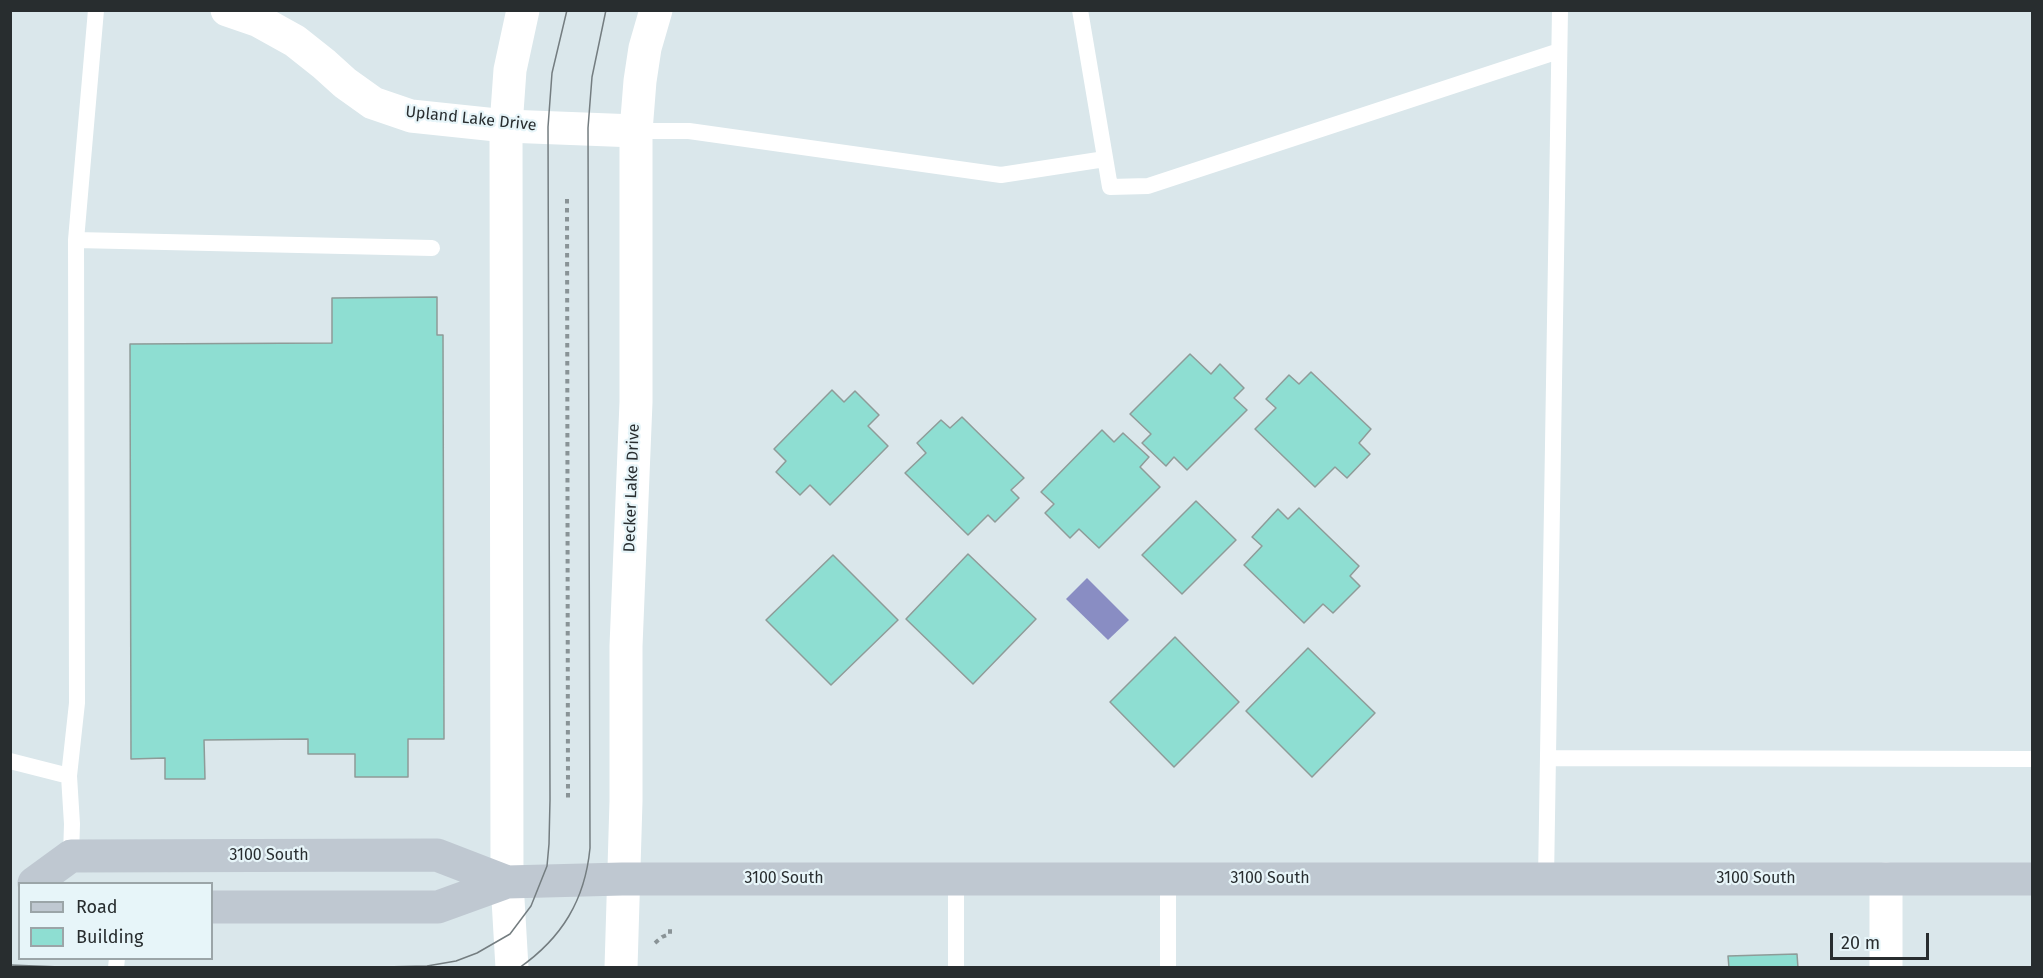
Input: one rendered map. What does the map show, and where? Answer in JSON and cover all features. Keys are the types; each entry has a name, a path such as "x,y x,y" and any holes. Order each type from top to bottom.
{"main road":[{"name":"3100 South","path":"71,856 437,855 507,882"},
{"path":"28,882 71,856"},
{"name":"3100 South","path":"213,907 438,907 507,882 622,879 2032,879"}],"street":[{"name":"Upland Lake Drive","path":"227,10 259,21 295,41 373,103 411,116 506,126 636,131"},
{"path":"512,968 507,882 506,126 510,70 523,10"},
{"name":"Decker Lake Drive","path":"621,968 626,801 627,605 636,402 636,131 645,48 656,10"},
{"path":"1886,879 1886,968"}],"lane":[{"path":"71,856 69,776 77,703 76,240 96,10"},
{"path":"1080,10 1110,187 1148,186 1559,51"},
{"path":"1546,879 1560,10"},
{"path":"636,131 689,131 1000,175 1105,159"},
{"path":"76,240 432,248"},
{"path":"1548,758 2032,759"},
{"path":"10,761 69,776"},
{"path":"956,879 956,968"},
{"path":"1168,879 1168,968"}],"path":[{"path":"567,199 568,800"},
{"path":"654,947 655,941 670,934 670,929"}],"water":[{"path":"1087,578 1129,620 1108,640 1066,599"}],"building":[{"path":"437,297 437,335 443,335 444,739 408,739 408,777 355,777 355,754 308,754 308,739 204,740 205,779 165,779 165,758 131,759 130,344 332,343 332,298"},
{"path":"1190,354 1211,374 1220,364 1244,388 1234,398 1247,410 1187,470 1174,457 1166,466 1142,443 1151,434 1130,414"},
{"path":"1311,372 1371,429 1359,443 1370,454 1347,478 1335,467 1315,487 1255,429 1276,408 1266,399 1289,375 1299,384"},
{"path":"832,390 844,402 855,391 879,415 868,426 888,446 830,505 810,485 800,495 776,472 786,461 774,449"},
{"path":"962,417 1024,478 1011,490 1019,498 995,522 988,515 968,535 905,473 926,453 917,443 941,420 950,428"},
{"path":"1102,430 1114,442 1123,433 1149,457 1140,467 1160,487 1099,548 1079,529 1070,538 1045,513 1054,504 1041,492"},
{"path":"1196,501 1236,540 1182,594 1142,555"},
{"path":"1299,508 1359,566 1350,576 1360,586 1333,613 1323,604 1304,623 1244,565 1262,546 1252,537 1278,509 1288,519"},
{"path":"968,554 1036,619 973,684 906,619"},
{"path":"833,555 898,620 831,685 766,620"},
{"path":"1175,637 1239,702 1174,767 1110,702"},
{"path":"1308,648 1375,713 1312,777 1246,711"},
{"path":"1797,954 1798,968 1729,968 1728,956"}],"tram line":[{"path":"338,968 427,966 456,961 477,953 510,934 531,906 547,866 550,800 548,127 552,73 567,10"},
{"path":"519,968 548,944 569,916 583,884 590,848 588,128 592,77 606,10"},
{"path":"10,965 86,968"}]}
